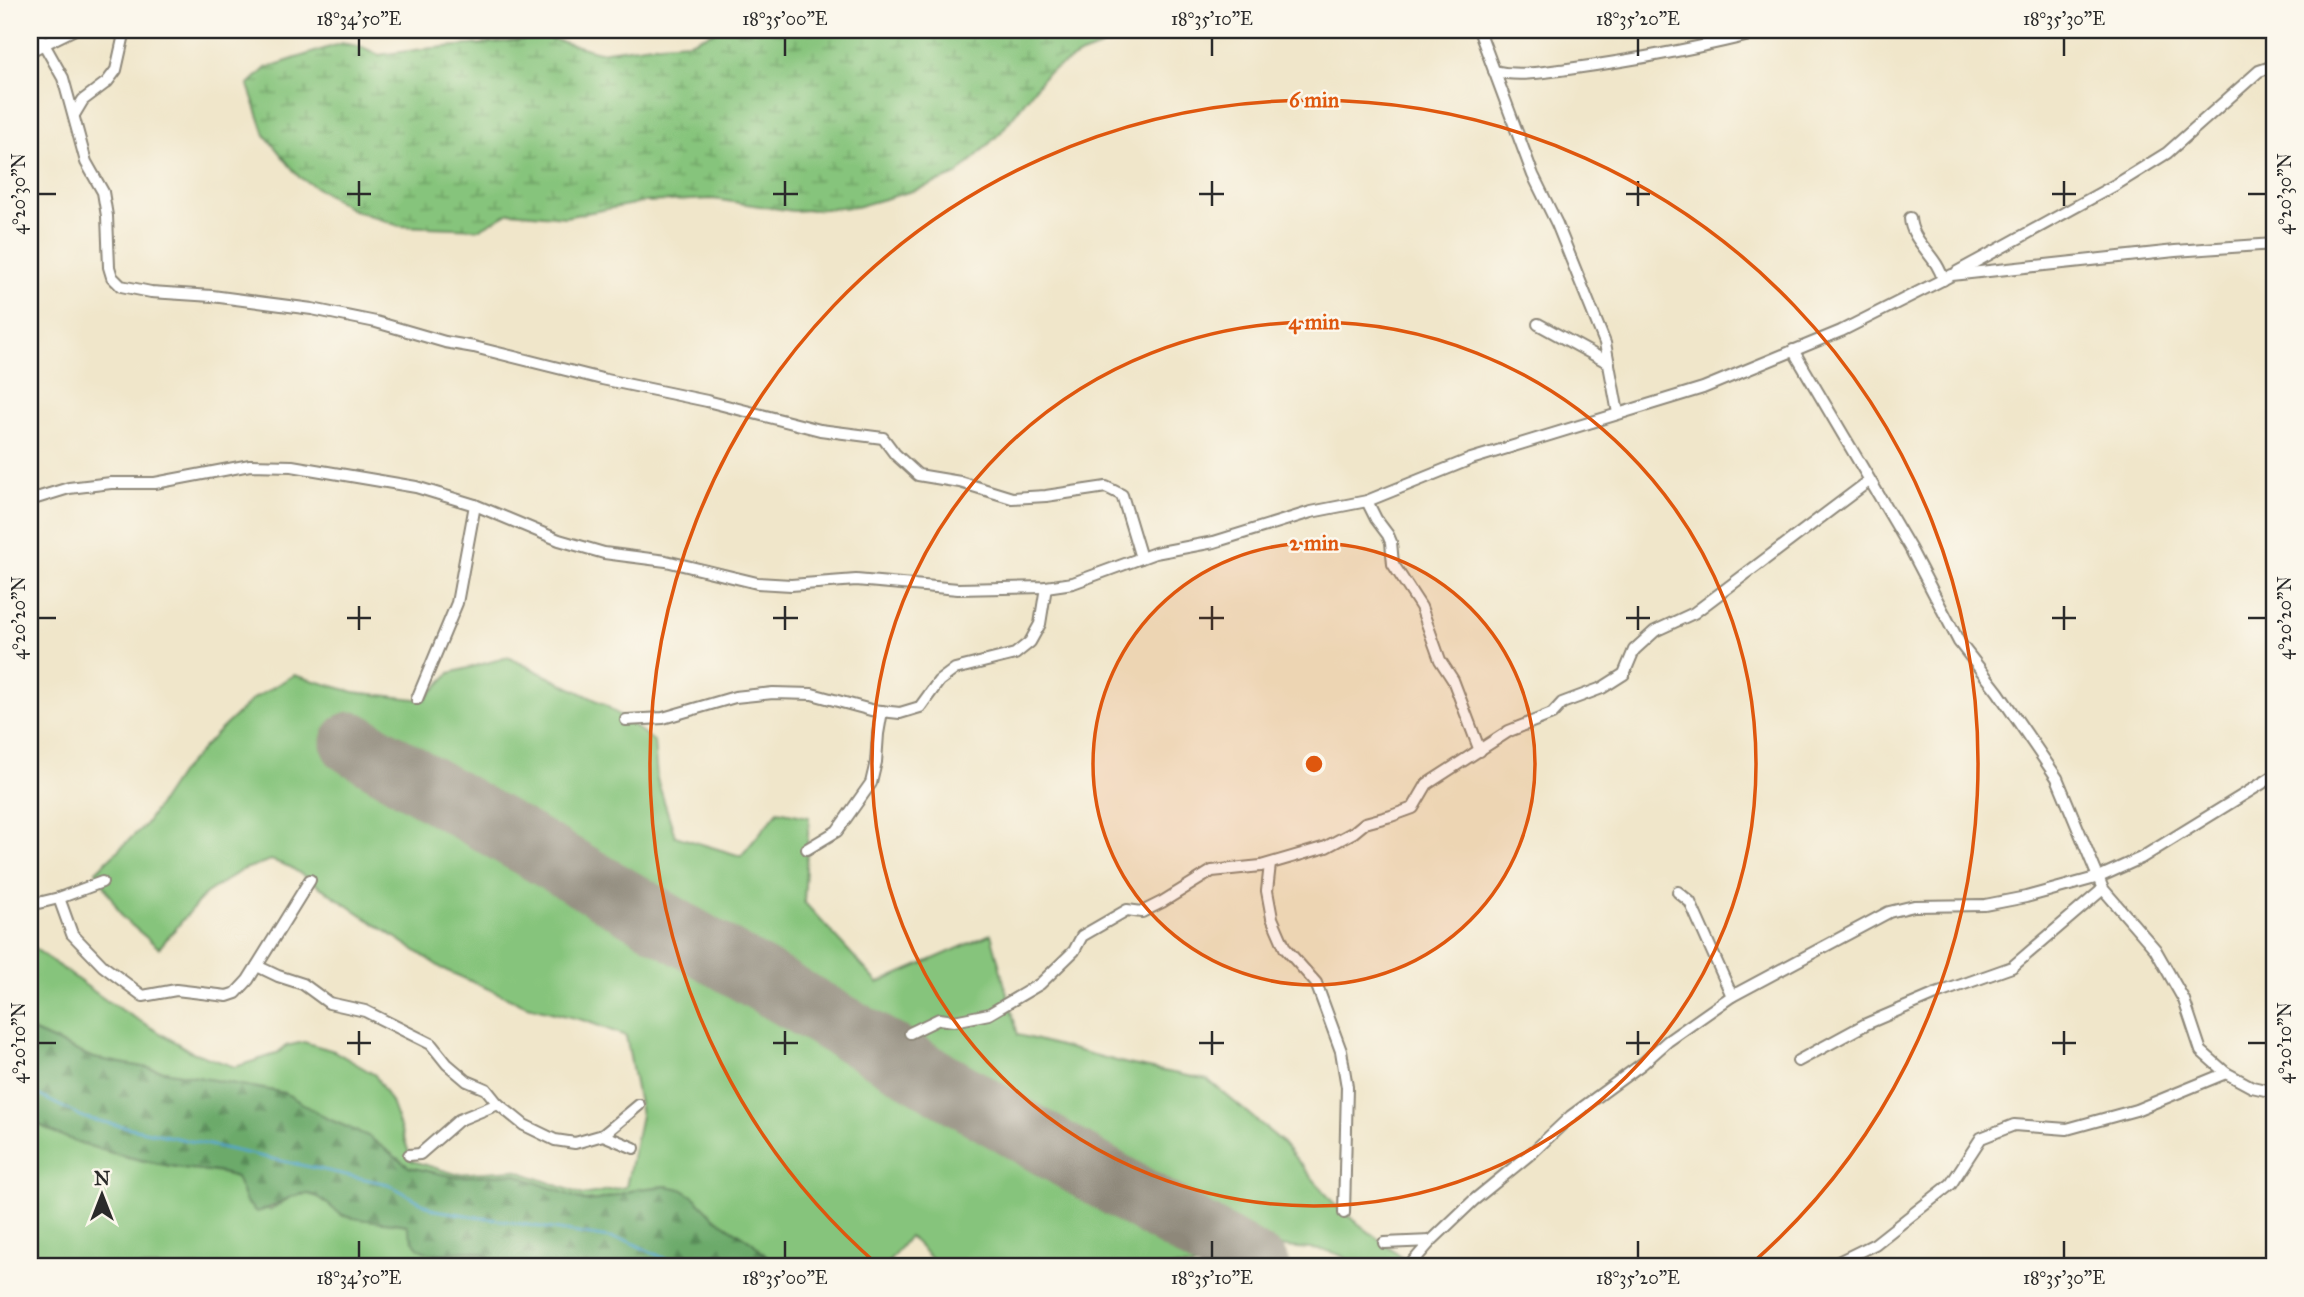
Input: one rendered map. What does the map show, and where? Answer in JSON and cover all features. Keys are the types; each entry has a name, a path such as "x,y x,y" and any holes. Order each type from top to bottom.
{"street":[{"path":"36,30 64,78 86,162 103,191 109,267 112,277 121,286 151,292 212,296 312,309 387,324 445,342 474,346 588,376 707,401 820,430 883,438 895,454 918,475 960,482 1012,498 1106,487 1122,495 1141,558"},
{"path":"30,51 74,30"},
{"path":"74,115 83,100 107,82 116,70 125,30"},
{"path":"1479,30 1533,175 1557,224 1598,324 1609,363 1618,413"},
{"path":"1494,71 1525,74 1601,64 1769,30"},
{"path":"30,500 69,488 111,483 155,483 250,465 292,466 416,487 475,505 559,540 604,553 666,561 757,583 791,585 856,580 958,589 1046,587 1073,583 1155,553 1214,542 1329,508 1367,501 1471,460 1703,388 1841,331 1947,278 2167,153 2259,71 2274,66"},
{"path":"1910,218 1910,229 1947,278"},
{"path":"1947,278 2175,251 2274,244"},
{"path":"1538,324 1609,363"},
{"path":"1793,350 1910,548 1959,642 1998,692 2057,778 2104,889 2155,949 2185,1000 2201,1051 2226,1073 2252,1087 2274,1092"},
{"path":"910,1033 939,1019 954,1021 989,1014 1040,984 1074,951 1082,936 1127,910 1142,912 1162,902 1212,871 1269,864 1326,847 1365,823 1413,808 1427,784 1509,731 1552,714 1562,704 1602,688 1624,674 1634,650 1655,631 1694,613 1869,481"},
{"path":"1367,501 1391,542 1393,564 1421,607 1440,660 1453,680 1480,751"},
{"path":"416,699 457,603 475,505"},
{"path":"626,720 663,718 735,697 773,693 812,694 900,713 920,707 939,681 955,669 1015,654 1030,642 1040,624 1046,587"},
{"path":"807,849 837,831 871,783 882,711"},
{"path":"1410,1264 1474,1200 1534,1151 1571,1116 1642,1064 1668,1041 1732,996 1889,912 1914,906 1984,905 2026,897 2099,877 2141,858 2274,776"},
{"path":"1269,864 1267,891 1272,918 1285,948 1316,983 1340,1051 1347,1087 1344,1213"},
{"path":"60,898 72,934 103,966 143,996 176,990 227,996 236,993 257,966 310,880"},
{"path":"30,905 60,898 102,881"},
{"path":"1798,1061 1866,1024 1936,994 2012,967 2104,889"},
{"path":"1678,892 1690,902 1732,996"},
{"path":"257,966 303,984 329,1003 365,1011 431,1044 447,1064 467,1081 486,1089 498,1104 524,1125 555,1140 575,1143 603,1135 639,1105"},
{"path":"1828,1267 1875,1244 1951,1184 1982,1138 2014,1125 2067,1129 2136,1110 2226,1073"},
{"path":"410,1155 420,1154 460,1120 498,1104"},
{"path":"603,1135 634,1147"},
{"path":"1384,1243 1431,1241"}],"green space":[{"path":"718,30 1146,30 1082,54 1046,74 1001,132 957,175 856,207 793,211 713,199 644,202 565,217 510,212 480,229 399,226 351,209 299,177 265,135 248,85 266,68 342,43 362,47 379,55 548,38 599,52 690,42"},
{"path":"508,657 604,704 654,741 657,779 675,836 741,856 778,811 809,817 804,902 878,983 991,934 1018,1035 1128,1064 1208,1080 1281,1141 1337,1207 1414,1267 1354,1267 1339,1254 1285,1247 1250,1235 365,723 338,752 410,800 659,932 966,1114 1232,1267 940,1267 909,1236 885,1267 777,1267 752,1242 715,1218 694,1197 667,1186 638,1189 599,1200 585,1201 514,1174 455,1177 409,1167 368,1136 326,1118 285,1093 93,1058 30,1030 30,945 107,1001 192,1052 235,1067 276,1054 286,1046 304,1042 334,1051 375,1075 391,1102 412,1161 456,1174 515,1170 583,1195 626,1187 641,1115 626,1036 586,1021 527,1006 443,969 290,867 271,860 242,870 205,894 159,948 123,918 96,871 145,825 179,774 217,733 253,699 294,675 354,692 424,700 450,673"},
{"path":"30,1030 93,1058 285,1093 326,1118 368,1136 409,1167 455,1177 514,1174 585,1201 599,1200 638,1189 667,1186 681,1189 694,1197 715,1218 752,1242 777,1267 499,1267 480,1253 430,1253 415,1244 407,1225 346,1216 313,1195 295,1196 256,1212 246,1202 236,1177 125,1156 83,1144 30,1119"},
{"path":"30,1119 63,1136 104,1151 236,1177 246,1202 270,1210 293,1196 308,1194 321,1198 343,1216 407,1225 415,1239 425,1247 437,1251 476,1253 489,1257 499,1267 30,1267"}],"waterway":[{"path":"30,1091 85,1118 388,1184 435,1210 628,1241 682,1267"}],"runway":[{"path":"352,743 1258,1267"}]}
